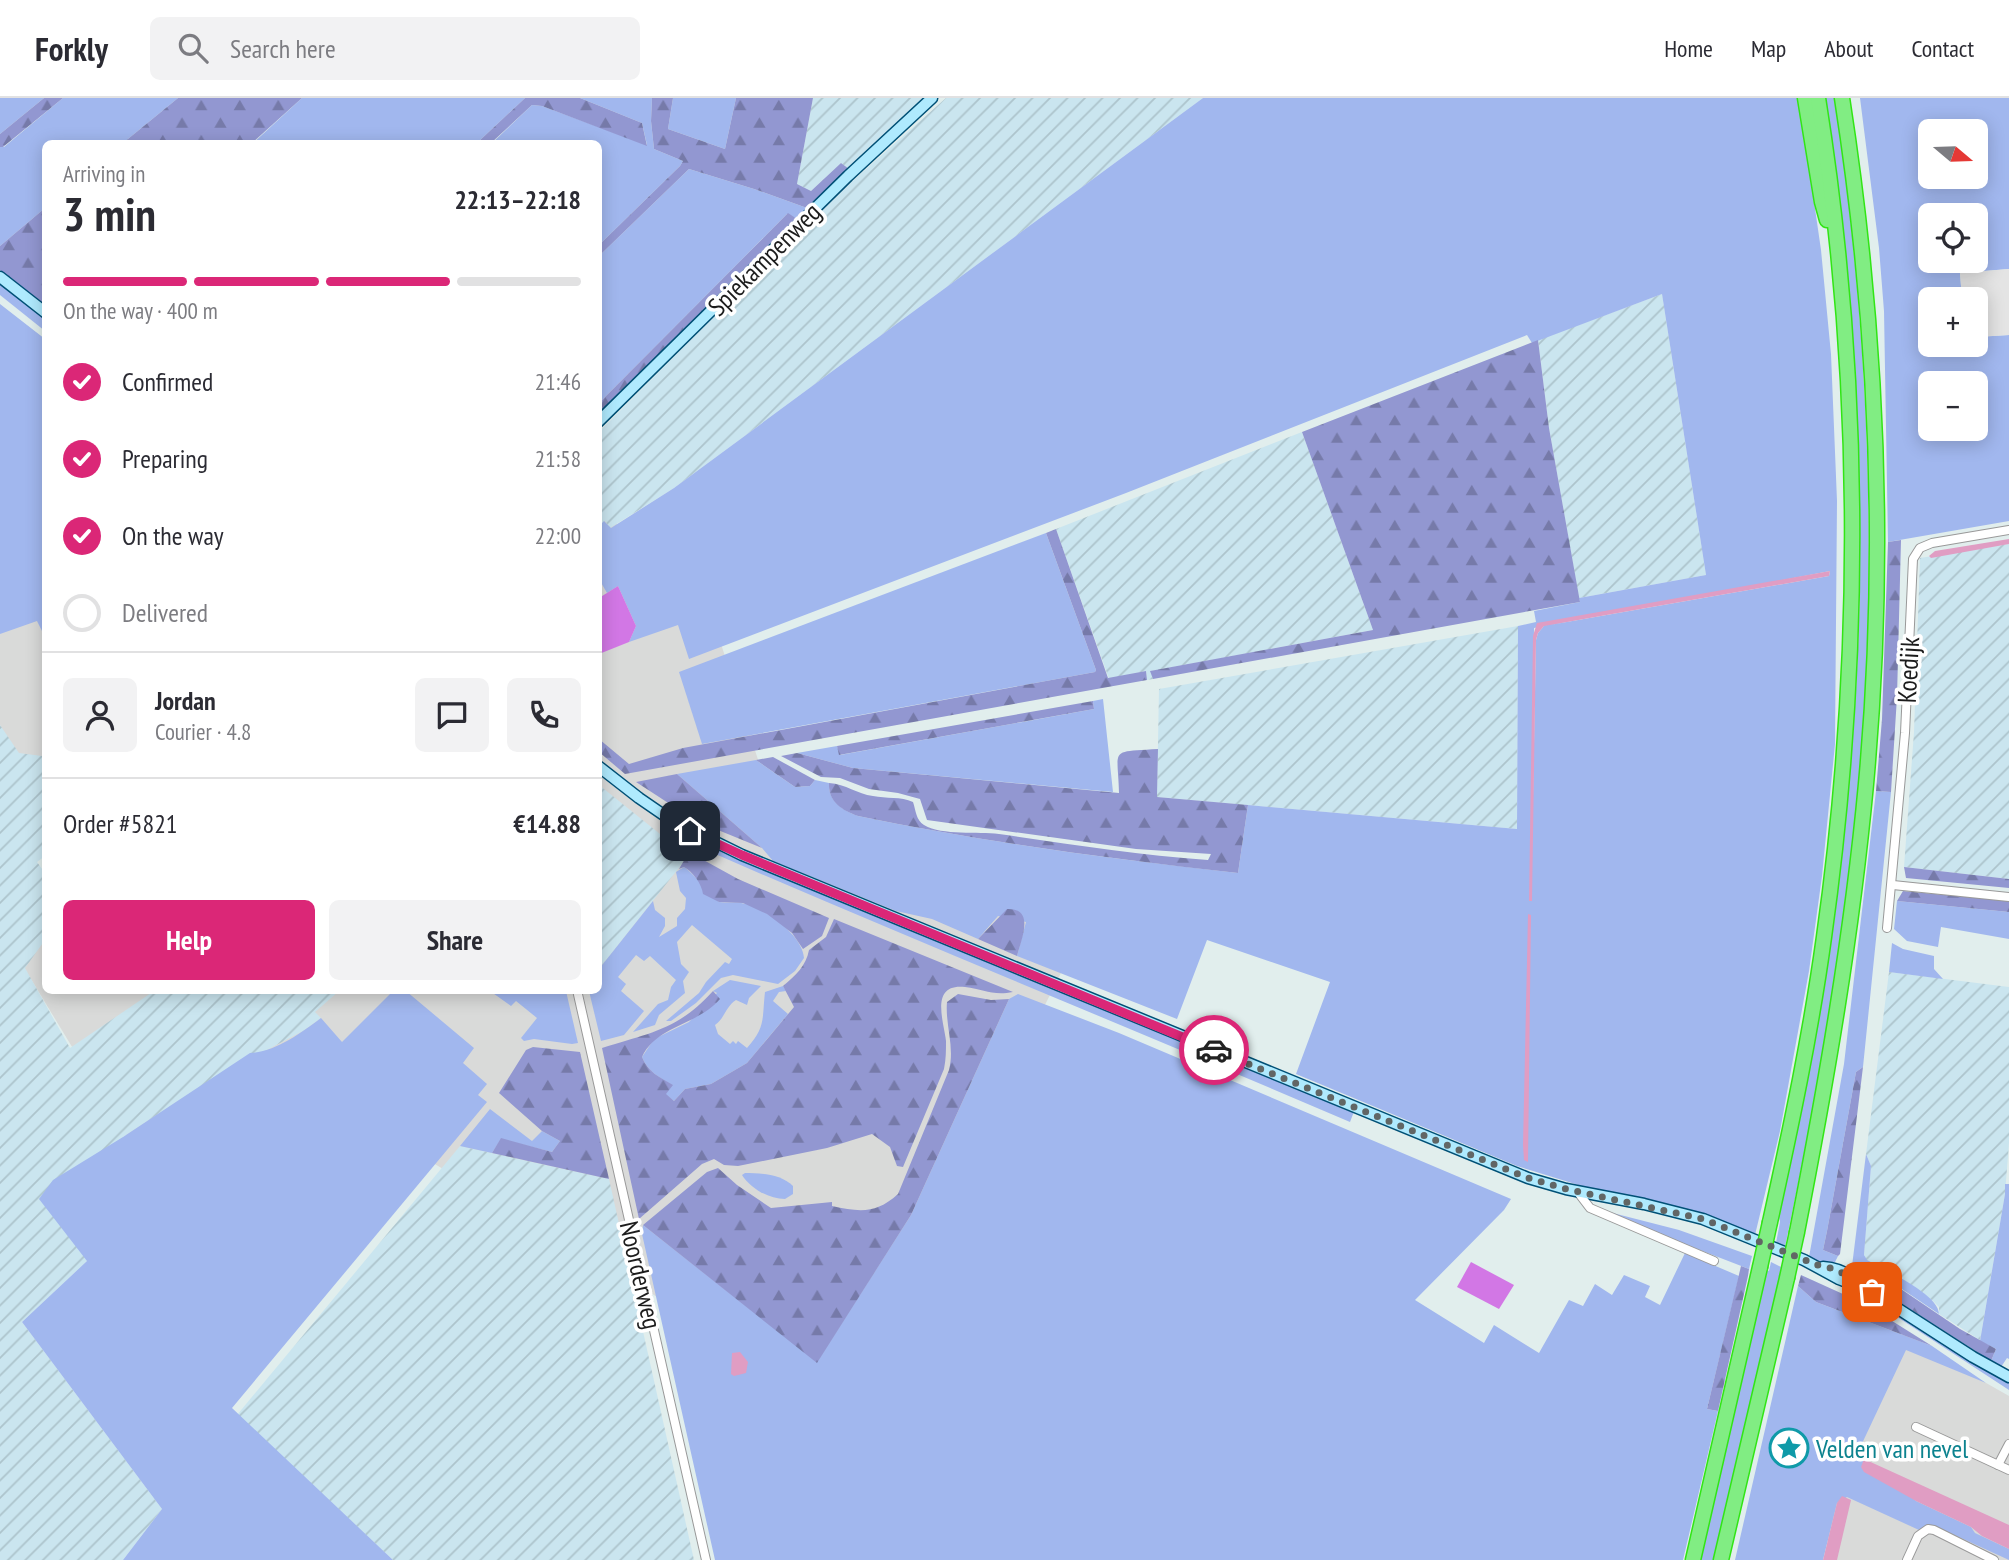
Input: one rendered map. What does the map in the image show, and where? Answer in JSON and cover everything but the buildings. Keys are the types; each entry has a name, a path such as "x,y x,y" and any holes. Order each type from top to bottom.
{"highway":[{"path":"1805,98 1822,202 1838,259"},
{"path":"1693,1560 1796,1102 1822,950 1846,726 1851,623 1851,486 1846,354 1838,259 1818,98"},
{"path":"1721,1560 1787,1278 1822,1104 1843,977 1860,846 1873,676 1876,529 1872,371 1863,261 1844,98"}],"main road":[{"name":"Spiekampenweg","path":"602,418 848,176 932,98"},
{"path":"0,277 42,310"},
{"path":"602,769 671,820 742,855 1448,1147 1528,1178 1703,1219 1820,1266 1837,1269 1852,1276 1860,1285 1973,1357 2009,1377"}],"street":[{"name":"Koedijk","path":"1887,928 1905,733 1913,559 1920,548 1932,543 2009,530"},
{"path":"1893,885 2009,897"},
{"name":"Noorderweg","path":"578,994 706,1560"},
{"path":"1577,1191 1590,1208 1714,1261"},
{"path":"1916,1426 2009,1470"},
{"path":"1998,1465 2009,1444"},
{"path":"1907,1560 1918,1536 1928,1529 1994,1560"}],"shaded area":[{"path":"0,98 44,98 0,134"},
{"path":"63,98 178,98 127,140 42,140 42,211 0,246 0,147 4,147"},
{"path":"302,98 525,98 480,140 256,140"},
{"path":"580,98 652,98 654,149 683,161 602,242 602,140 495,140 532,105 542,106 647,145 642,123"},
{"path":"673,98 736,98 725,149 668,129"},
{"path":"813,98 925,98 849,169 841,163 811,191 797,184"},
{"path":"946,98 1203,98 674,488 610,528 605,521 602,524 602,429 821,209"},
{"path":"1203,98 1799,98 1821,250 1831,354 1837,501 1835,744 1822,876 1809,971 1780,1131 1755,1235 1668,1205 1585,1187 1517,1166 1296,1074 1330,982 1207,940 1177,1019 1017,956 1026,922 998,916 978,939 932,919 896,911 773,861 762,848 677,774 756,760 795,787 810,786 815,780 829,783 831,795 837,804 858,816 1047,849 1238,873 1248,805 1517,829 1518,626 1536,622 1534,611 1580,602 1579,598 1706,575 1662,294 1532,343 1527,335 1126,493 689,659 678,625 629,642 636,626 618,586 607,593 602,584 604,521 611,528 674,488","holes":["1830,571 1829,576 1548,625","1544,626 1536,640 1531,901 1534,628"]},
{"path":"1824,98 1835,98 1857,290 1868,484 1866,677 1860,773 1844,917 1822,1059 1785,1247 1776,1243 1779,1217 1813,1041 1840,863 1850,773 1860,594 1858,487"},
{"path":"1860,98 2009,98 2009,269 1988,271 1988,203 1918,203 1918,273 1960,273 1961,287 1918,287 1918,357 1988,357 1988,336 2009,335 2009,521 1888,542 1884,311"},
{"path":"689,169 807,208 797,219 787,214 602,400 602,253"},
{"path":"2009,269 2009,335 1988,336 1988,287 1961,287 1960,273 1988,273 1988,271"},
{"path":"0,282 42,317 42,329 0,295"},
{"path":"1662,294 1706,575 1579,598 1549,428 1538,340"},
{"path":"0,304 42,337 42,631 37,621 0,634"},
{"path":"1302,432 1373,630 1151,671 1153,679 1147,680 1146,671 1109,679 1056,529"},
{"path":"42,465 42,778 0,743 0,550"},
{"path":"602,512 707,600 776,816 1081,933 843,1408 316,1093 137,1154 23,966 42,937 42,994 602,994"},
{"path":"1046,533 1095,672 702,744 679,672"},
{"path":"2009,539 2009,544 1931,558 1929,556 1935,551"},
{"path":"2009,544 2009,879 1904,867 1914,732 1920,558"},
{"path":"1830,571 1829,576 1544,626 1536,640 1532,901 1529,901 1533,636 1537,623"},
{"path":"618,586 636,626 629,642 602,653 602,596"},
{"path":"1518,626 1517,829 1157,797 1159,689"},
{"path":"1103,699 1113,792 853,768 797,753 837,746 840,755 1094,709 1093,701"},
{"path":"0,725 19,753 42,756 42,858 37,862 42,869 42,944 25,968 70,1048 150,994 336,994 315,1012 321,1018 303,1031 261,1053 250,1054 123,1137 87,1261 22,1322 162,1509 123,1560 0,1560"},
{"path":"602,787 660,834 689,852 602,965"},
{"path":"1876,791 1891,792 1863,1067 1856,1072 1823,1250 1838,1256 1835,1262 1826,1264 1809,1257 1844,1064"},
{"path":"674,828 849,904 1355,1109 1350,1122 692,844"},
{"path":"684,867 719,902 750,905 770,916 797,940 804,958 795,971 778,984 733,975 721,978 696,1003 671,1021 666,1021 699,993 725,962 729,964 732,959 692,925 677,942 681,964 689,972 683,981 685,993 659,1015 655,1025 633,1032 658,1004 668,1000 676,980 650,956 644,961 636,955 618,977 626,984 621,991 644,1011 624,1035 601,1041 590,994 602,994 602,965 653,901 655,910 665,918 665,926 659,937 677,926 677,918 685,909 686,898 680,891 676,872"},
{"path":"1897,901 2009,912 2009,939 1941,927 1938,947 1907,941 1894,929"},
{"path":"1528,914 1531,915 1528,1162 1524,1160 1523,1145"},
{"path":"1892,943 1903,949 1934,956 1934,969 1943,979 1889,972"},
{"path":"1889,972 2009,987 2009,1143 2005,1194 1980,1340 1939,1314 1939,1307 1933,1301 1901,1278 1866,1260 1864,1255 1871,1166 1866,1154"},
{"path":"730,980 761,986 749,998 747,1005 736,1000 715,1025 718,1034 730,1044 733,1041 736,1044 738,1041 747,1048 753,1041 762,1022 765,992 783,986 786,991 779,992 773,1001 788,1014 747,1063 711,1084 685,1089 674,1101 665,1094 672,1085 658,1077 642,1057 654,1039 689,1022 717,993 713,991"},
{"path":"390,994 410,994 474,1048 463,1063 487,1084 478,1095 487,1102 232,1408 393,1560 123,1560 162,1509 22,1322 87,1261 39,1199 53,1180 250,1053 278,1045 321,1018 342,1042"},
{"path":"494,994 567,994 578,1043 534,1039 524,1041 521,1038 537,1018 516,1001 511,1006"},
{"path":"1018,994 1119,1033 1511,1199 1504,1210 1415,1300 1484,1343 1494,1325 1539,1353 1569,1300 1583,1306 1595,1284 1612,1295 1624,1275 1650,1286 1645,1297 1660,1305 1685,1253 1739,1276 1707,1409 1718,1411 1683,1560 715,1560 642,1234 643,1225 817,1362 911,1215 1009,999"},
{"path":"490,1109 532,1141 542,1131 560,1141 552,1152 501,1139 492,1153 460,1146"},
{"path":"460,1146 609,1179 694,1560 393,1560 237,1415"},
{"path":"1866,1154 1871,1166 1864,1255 1867,1260 1920,1290 1937,1306 1939,1314 1899,1287 1893,1298 1856,1273 1852,1266"},
{"path":"745,1173 783,1179 793,1186 793,1194 785,1199 767,1195 750,1185 742,1175"},
{"path":"2005,1184 2009,1184 2009,1359 2007,1358 2001,1367 1991,1361 1996,1349 1980,1341"},
{"path":"1605,1211 1679,1230 1752,1256 1749,1269 1604,1213"},
{"path":"1471,1262 1514,1285 1499,1309 1457,1287"},
{"path":"1771,1262 1781,1267 1779,1278 1714,1560 1698,1560 1767,1270 1769,1271"},
{"path":"1841,1283 1866,1294 2009,1382 2009,1390 1885,1309 1840,1285"},
{"path":"1798,1286 1816,1302 1932,1346 1986,1383 1906,1350 1858,1452 1916,1501 1971,1527 1975,1533 2009,1549 2009,1560 1937,1527 1919,1530 1847,1497 1837,1503 1823,1560 1735,1560"},
{"path":"1905,1331 1965,1371 2009,1396 2009,1560 1830,1560 1821,1495"},
{"path":"740,1352 748,1362 746,1373 734,1376 731,1374 732,1353"},
{"path":"1864,1459 2009,1525 2009,1549 1864,1472 1861,1467"},
{"path":"1842,1496 1851,1500 1837,1560 1823,1560 1837,1503"}],"green space":[{"path":"44,98 63,98 0,147 0,134"},
{"path":"178,98 302,98 255,140 127,140"},
{"path":"525,98 580,98 642,123 647,146 542,106 532,105 494,140 480,140"},
{"path":"652,98 673,98 668,129 725,149 736,98 813,98 797,184 811,191 841,163 849,169 807,208 689,169 602,253 602,242 683,161 654,149"},
{"path":"42,211 42,305 0,270 0,246"},
{"path":"788,213 797,219 602,413 602,400"},
{"path":"1538,340 1549,428 1580,602 1153,679 1150,671 1373,630 1302,432"},
{"path":"1056,529 1108,678 1146,671 1147,680 625,774 602,755 602,742 629,764 683,748 1095,672 1046,533"},
{"path":"1901,540 1897,697 1891,792 1876,791 1882,719 1888,542"},
{"path":"1093,701 1094,709 839,755 837,746"},
{"path":"1158,749 1157,797 1248,805 1238,873 1048,849 953,834 858,816 837,804 829,790 829,783 867,795 913,802 921,823 941,831 999,834 1182,858 1208,860 1211,854 1136,849 927,820 920,799 869,789 840,778 821,777 781,756 797,753 853,768 1119,793 1119,755 1123,752"},
{"path":"773,757 815,780 810,786 795,787 756,760"},
{"path":"677,774 762,848 696,821 636,782"},
{"path":"689,852 738,879 829,918 822,936 803,949 792,933 767,914 743,903 719,902 703,894 693,875 684,867 679,869"},
{"path":"1904,867 2009,879 2009,888 1906,878"},
{"path":"1903,891 2009,901 2009,912 1897,901"},
{"path":"1007,909 1016,910 1024,919 1017,956 978,939"},
{"path":"834,919 1013,992 994,993 954,987 943,997 941,1005 946,1041 944,1069 903,1167 897,1166 890,1147 872,1134 827,1148 738,1166 724,1165 714,1159 702,1164 639,1219 602,1048 662,1029 688,1014 713,991 720,999 711,1008 657,1039 642,1057 651,1070 673,1085 666,1094 674,1101 685,1089 711,1084 747,1063 794,1007 783,986 800,970 809,950 826,937"},
{"path":"958,994 991,1000 1009,999 911,1215 817,1363 643,1225 707,1172 718,1168 737,1185 771,1208 832,1202 832,1206 867,1210 890,1201 898,1194 949,1070 951,1053 947,1002"},
{"path":"533,1047 580,1052 609,1179 492,1153 501,1138 552,1152 560,1141 542,1131 499,1093 526,1050"},
{"path":"1863,1067 1838,1256 1823,1250 1856,1072"},
{"path":"1741,1266 1749,1269 1748,1276 1718,1411 1707,1409"},
{"path":"1801,1275 1865,1304 1932,1346 1816,1302 1798,1286"},
{"path":"1898,1287 1960,1329 1996,1349 1991,1361 1893,1298"}],"way so far":[{"path":"1214,1050 1528,1178 1703,1219 1820,1266 1837,1269 1852,1276 1872,1292"}],"place":[{"name":"Velden van nevel","path":"1789,1448"}],"route":[{"path":"690,831 1214,1050"}]}
